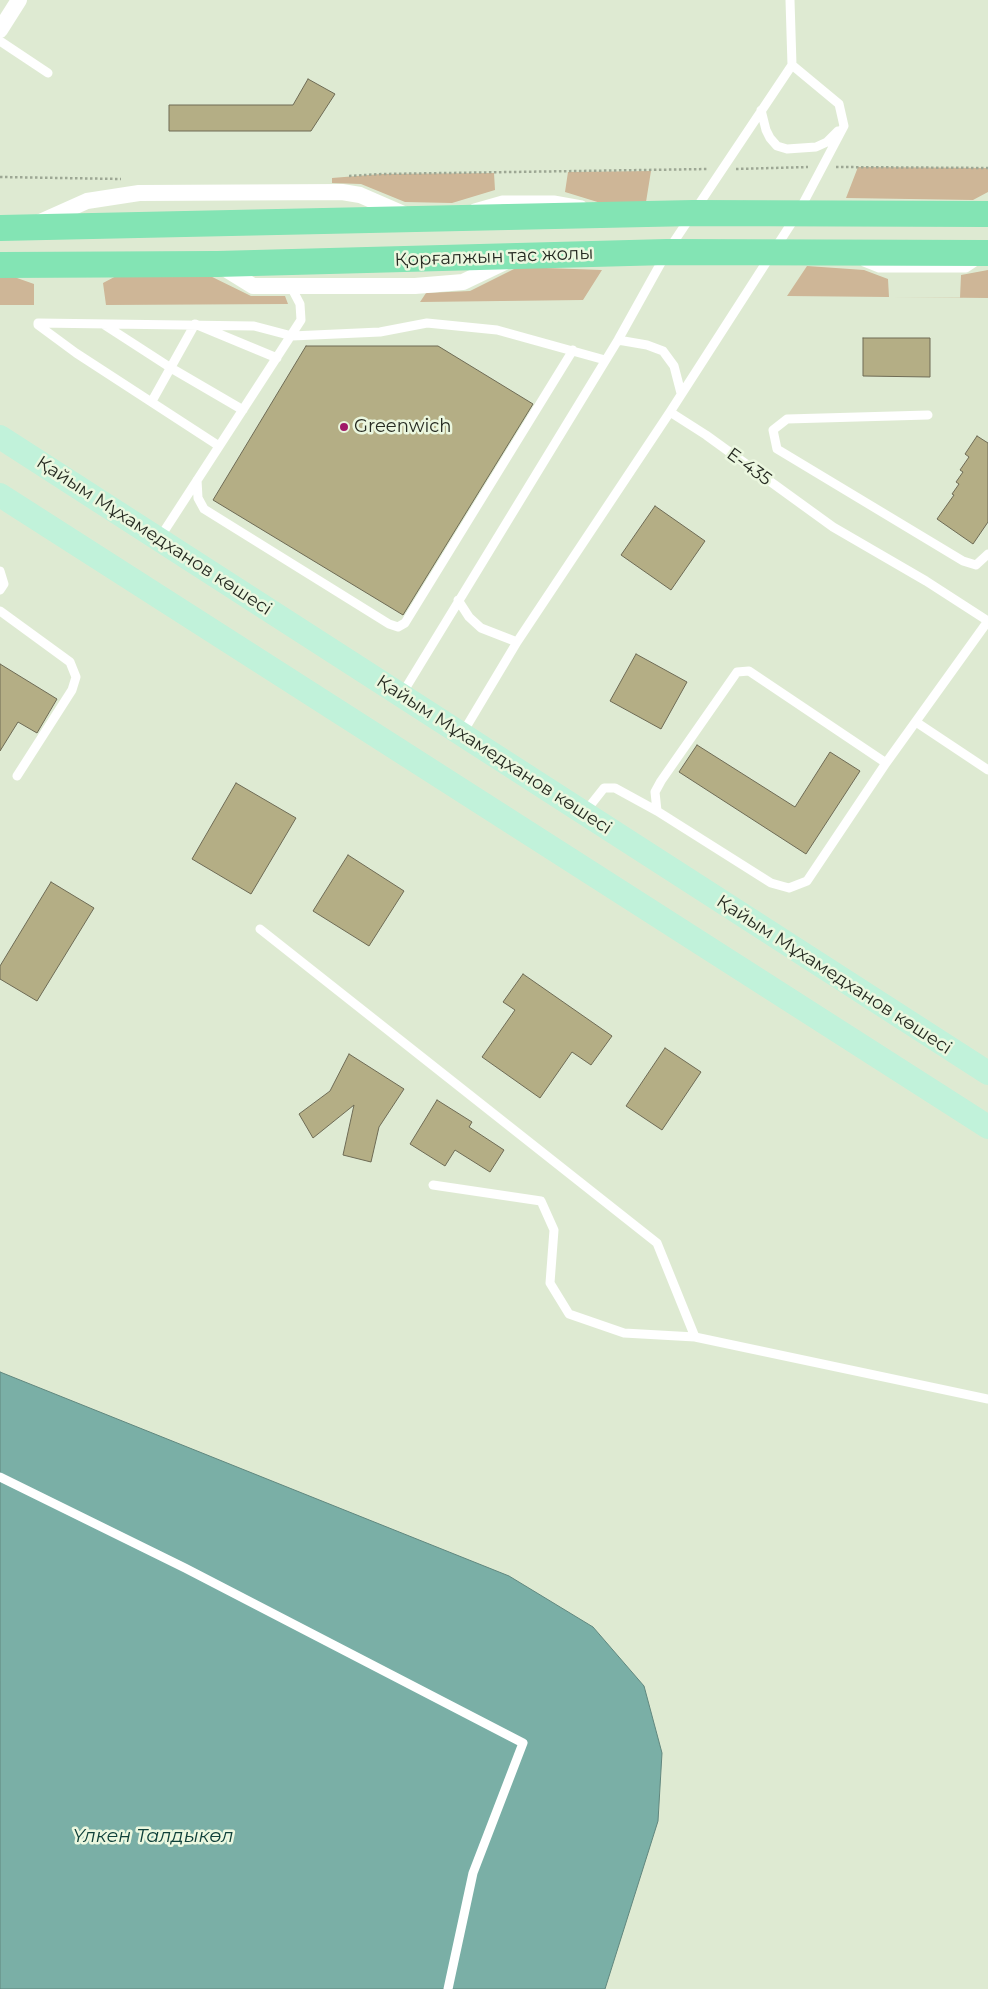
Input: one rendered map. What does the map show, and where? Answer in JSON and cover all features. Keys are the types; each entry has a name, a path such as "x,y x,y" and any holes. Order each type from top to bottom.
{"main road":[{"path":"0,228 693,213 986,212"},
{"name":"Қорғалжын тас жолы","path":"8,268 117,269 217,264 667,252 988,254"},
{"name":"Қайым Мұхамедханов көшесі","path":"0,437 988,1073"},
{"path":"0,495 988,1127"}],"street":[{"path":"0,30 19,0"},
{"path":"217,264 253,286 415,286 463,282 517,256"}],"lane":[{"path":"401,696 604,360 618,340 667,252 792,65 790,0"},
{"path":"0,41 48,73"},
{"path":"462,735 517,642 670,412 798,213 844,126 839,104 792,65"},
{"path":"762,110 766,130 770,138 777,146 788,149 816,147 827,142 844,126"},
{"path":"159,539 301,320 302,312 290,285"},
{"path":"219,446 38,325 40,322 254,326 292,336 380,332 426,323 498,330 604,360"},
{"path":"103,324 171,368 243,410"},
{"path":"195,324 277,358"},
{"path":"152,401 195,324"},
{"path":"618,340 647,345 662,351 674,366 681,393"},
{"path":"196,480 198,498 204,509 389,624 398,626 405,623 573,350"},
{"name":"Е-435","path":"670,412 706,435 833,527 926,581 988,621"},
{"path":"928,415 787,419 773,430 777,448 963,561 976,565 988,554"},
{"path":"0,571 4,584 0,590"},
{"path":"458,600 469,617 481,628 517,642"},
{"path":"0,611 70,662 76,677 72,690 17,776"},
{"path":"583,813 604,788 615,788 657,811 771,884 789,888 807,881 886,763 988,621"},
{"path":"657,811 655,792 661,781 737,672 748,671 886,763"},
{"path":"916,722 988,770"},
{"path":"260,929 657,1244 695,1337"},
{"path":"432,1186 542,1201 554,1230 550,1283 569,1314 624,1333 695,1337 988,1399"},
{"path":"0,1477 185,1568 523,1743 473,1873 448,1989"}],"path":[{"path":"342,177 381,174 822,167 988,168"},
{"path":"0,177 124,179"}],"shaded area":[{"path":"858,167 988,168 988,192 973,200 846,198"},
{"path":"651,171 646,202 604,204 565,192 568,172"},
{"path":"494,173 495,190 452,203 405,202 361,184 332,183 332,178 381,174"},
{"path":"807,266 864,270 888,279 889,297 787,296"},
{"path":"518,267 602,270 583,300 420,302 426,293 470,291"},
{"path":"988,270 988,298 960,298 961,275"},
{"path":"200,271 251,296 285,296 288,304 106,305 103,283 122,273"},
{"path":"0,272 34,284 34,305 0,305"}],"water":[{"name":"Үлкен Талдыкөл","path":"0,1372 509,1576 593,1627 644,1686 662,1753 658,1821 605,1989 0,1989"}],"building":[{"path":"308,79 335,94 311,131 169,131 169,105 293,105"},
{"path":"863,338 930,338 930,377 863,376"},
{"path":"306,346 438,346 533,404 403,615 213,500"},
{"path":"977,436 988,443 988,522 973,544 937,519 954,495 952,494 959,484 956,482 963,472 960,470 969,457 965,454"},
{"path":"655,506 705,541 671,590 621,555"},
{"path":"636,654 687,682 661,729 610,701"},
{"path":"0,664 57,699 37,733 18,722 0,751"},
{"path":"697,745 795,807 830,752 860,771 806,854 679,772"},
{"path":"236,783 296,818 251,894 192,859"},
{"path":"348,855 404,891 369,946 313,911"},
{"path":"51,882 94,908 37,1001 0,979 0,966"},
{"path":"523,974 612,1036 591,1065 572,1052 540,1098 482,1057 515,1010 503,1002"},
{"path":"665,1048 701,1072 662,1130 626,1106"},
{"path":"349,1054 404,1089 379,1127 371,1162 343,1155 354,1105 313,1138 299,1114 330,1091"},
{"path":"437,1100 472,1122 469,1127 504,1150 490,1172 455,1150 445,1166 410,1144"}],"place":[{"name":"Greenwich","path":"344,427"}]}
